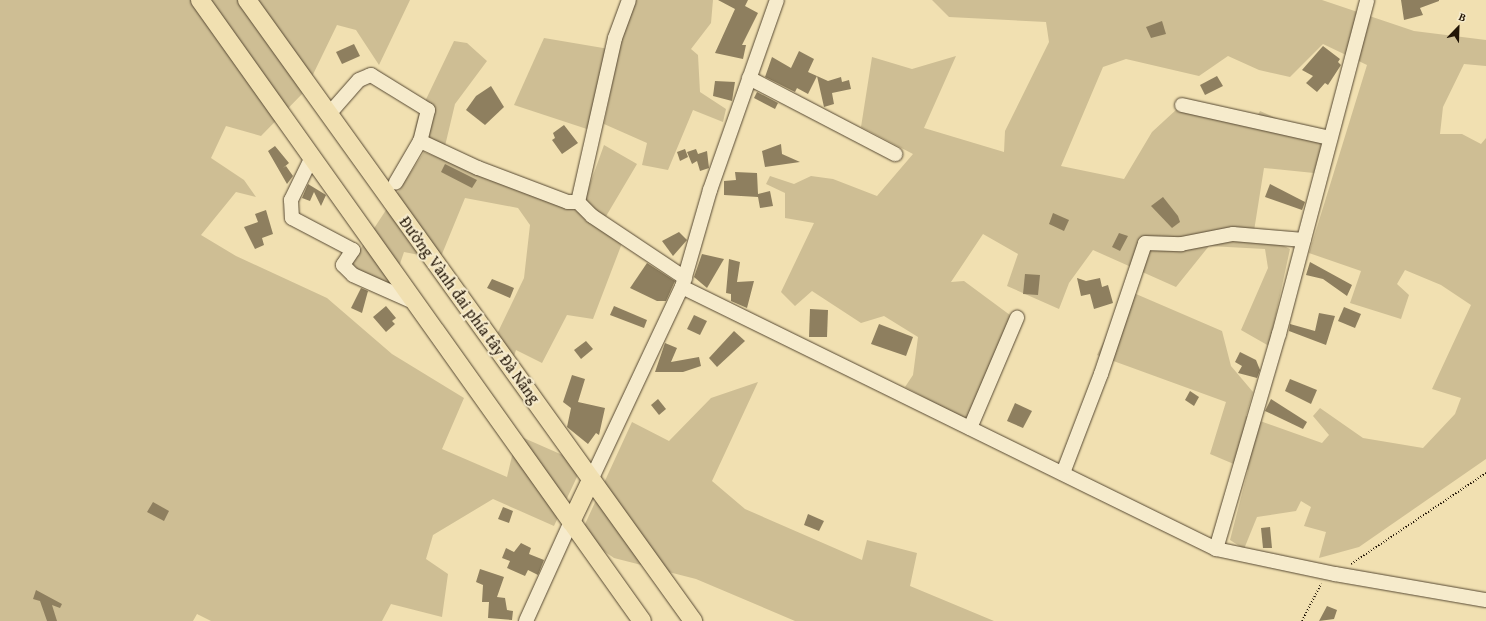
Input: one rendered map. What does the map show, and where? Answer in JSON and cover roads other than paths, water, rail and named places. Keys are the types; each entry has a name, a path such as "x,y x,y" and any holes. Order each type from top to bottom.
{"main road":[{"path":"200,0 642,621"},
{"name":"Đường Vành đai phía tây Đà Nẵng","path":"247,0 693,621"},
{"path":"571,522 592,480"}],"street":[{"path":"578,202 615,38 629,0"},
{"path":"592,480 683,282 749,78 777,0"},
{"path":"1216,548 1304,240 1368,0"},
{"path":"329,114 364,76 375,76 428,110 420,141 396,182"},
{"path":"749,78 895,154"},
{"path":"1182,105 1330,138"},
{"path":"420,141 478,168 568,202 578,202 598,221 683,282 970,428 1216,548 1331,573 1486,600"},
{"path":"312,157 291,200 292,218 353,250 343,266 353,275 416,303"},
{"path":"1063,473 1101,374 1145,243 1181,244 1233,234 1304,240"},
{"path":"970,428 1017,318"},
{"path":"526,621 571,522"}]}
